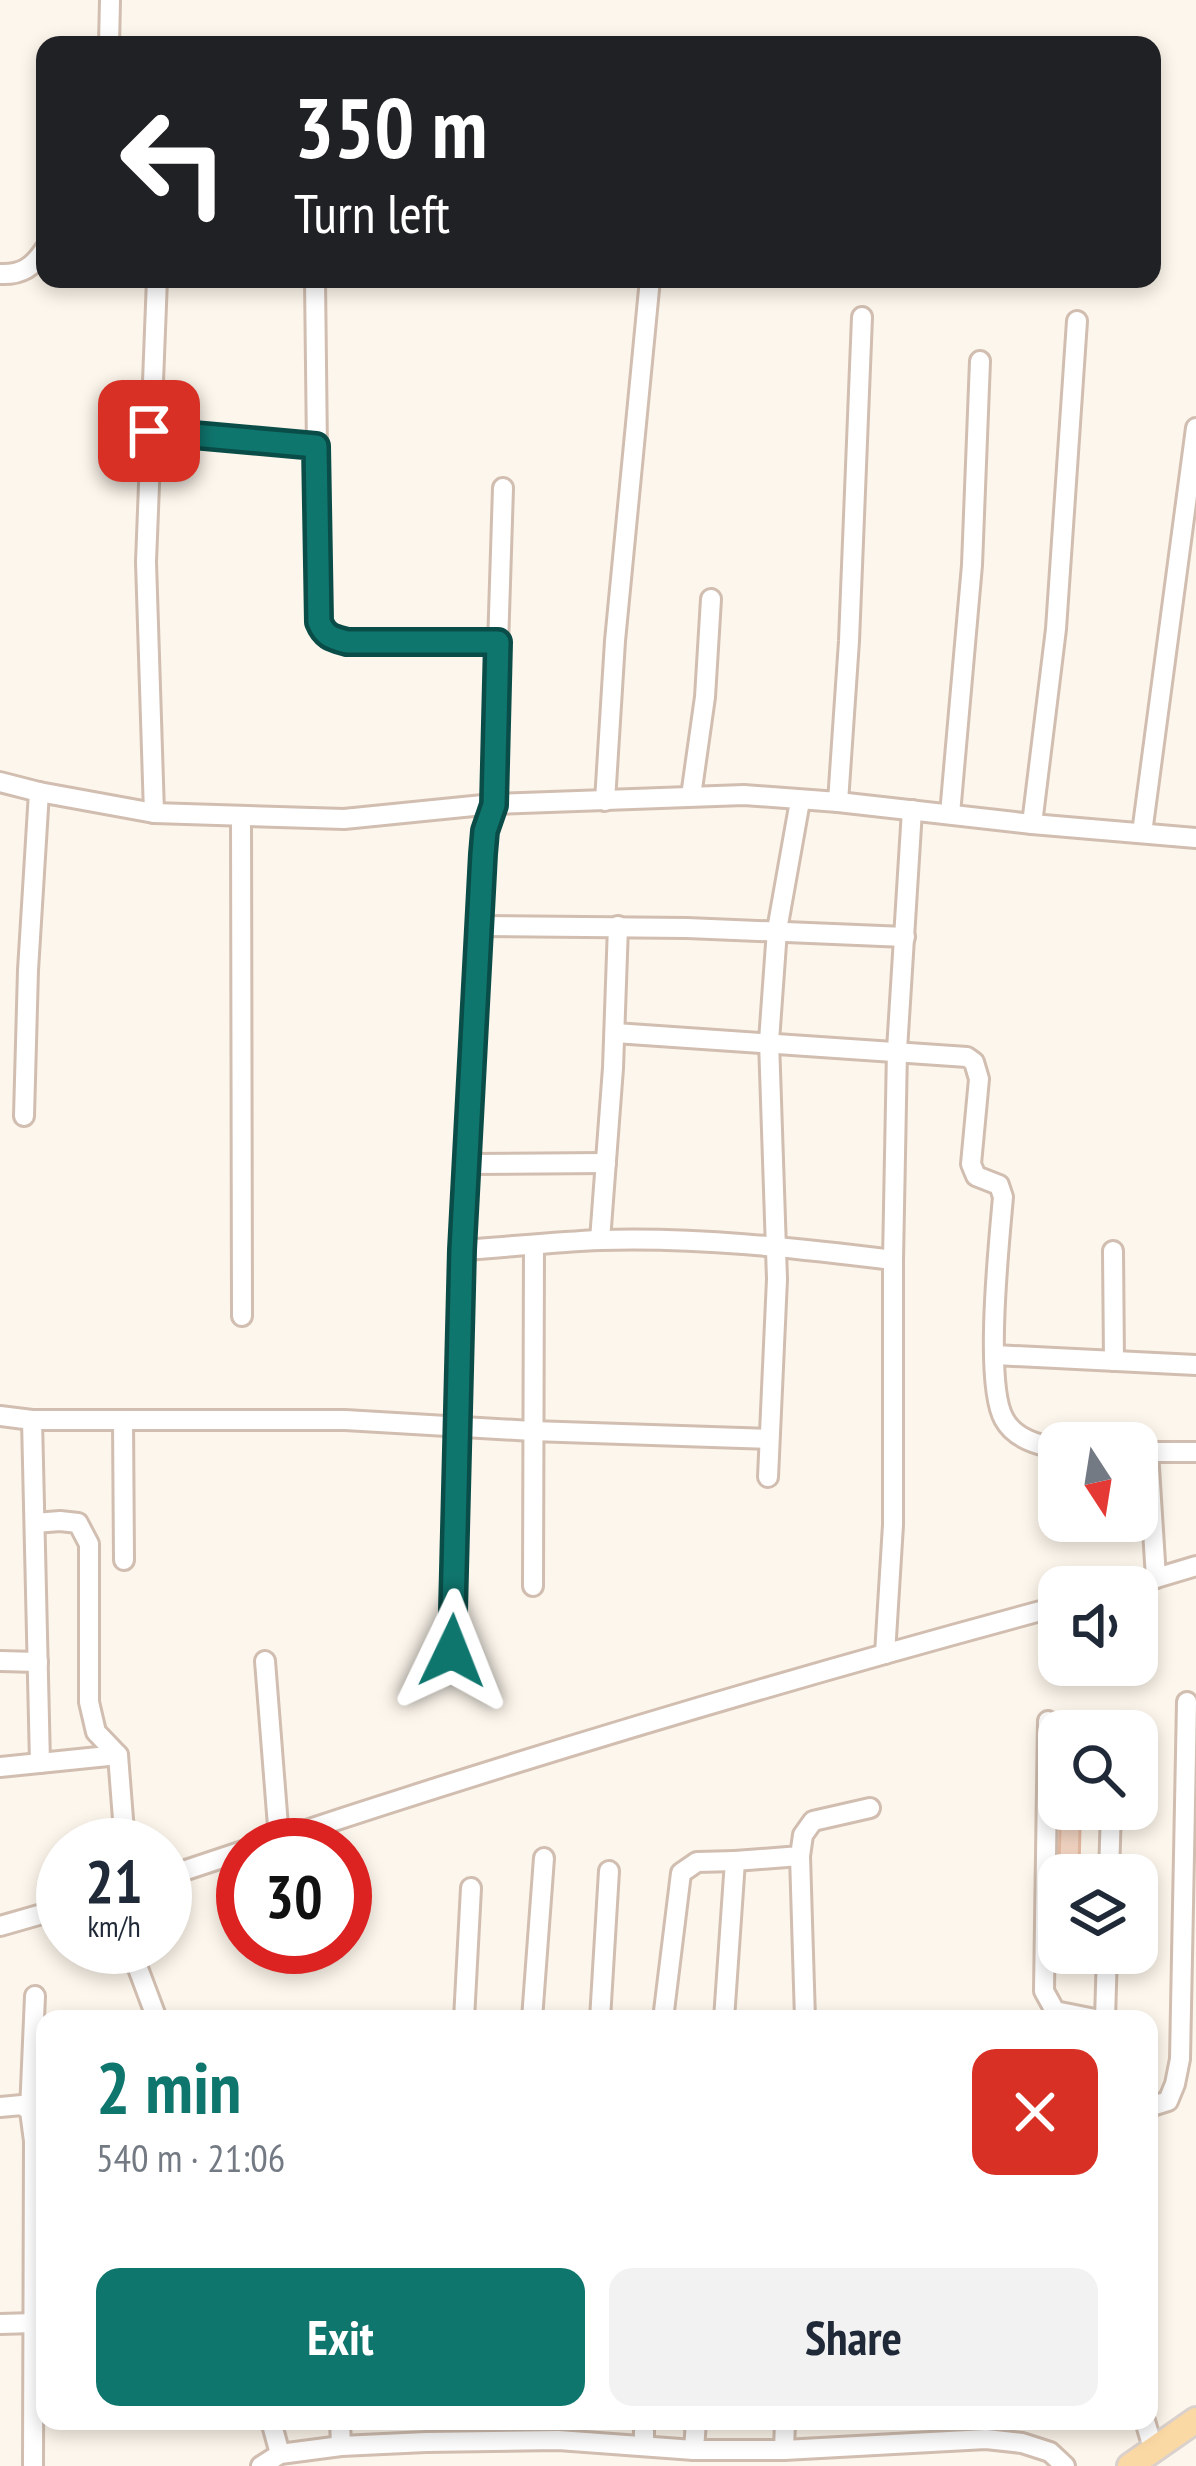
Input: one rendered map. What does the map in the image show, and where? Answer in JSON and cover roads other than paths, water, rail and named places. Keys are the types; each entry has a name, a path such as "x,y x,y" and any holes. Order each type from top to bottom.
{"main road":[{"path":"1130,2466 1196,2420"}],"street":[{"path":"109,36 110,0"},
{"path":"0,274 24,271 36,262"},
{"path":"154,813 146,562 157,288"},
{"path":"315,288 319,622 323,632 347,642 498,642"},
{"path":"605,800 615,641 649,288"},
{"path":"838,802 850,641 862,317"},
{"path":"1032,824 1056,628 1077,321"},
{"path":"950,814 972,565 980,361"},
{"path":"1142,832 1196,428"},
{"path":"149,431 316,446"},
{"path":"452,1651 462,1250 478,926 485,831 494,805 503,488"},
{"path":"1175,590 1196,593"},
{"path":"691,796 712,599"},
{"path":"0,782 154,813 344,819 494,805 744,795 1196,838"},
{"path":"24,1115 39,793"},
{"path":"768,1477 777,1246 769,1041 777,930 800,801"},
{"path":"885,1654 893,1525 897,1050 912,810"},
{"path":"241,816 242,1316"},
{"path":"478,926 777,930 905,937"},
{"path":"600,1240 618,926"},
{"path":"615,1033 897,1050 967,1057 974,1062 979,1079 971,1164 976,1176 1000,1185 1003,1197 997,1399 1013,1432 1038,1444"},
{"path":"467,1165 606,1163"},
{"path":"462,1250 600,1240 777,1246 893,1260"},
{"path":"533,1586 534,1246"},
{"path":"1113,1251 1114,1361"},
{"path":"995,1355 1196,1365"},
{"path":"0,1415 32,1420 345,1420 769,1439"},
{"path":"32,1420 40,1763"},
{"path":"123,1420 124,1560"},
{"path":"1158,1452 1196,1452"},
{"path":"35,1523 78,1523 89,1544 88,1702 96,1732 118,1755 123,1818"},
{"path":"1158,1577 1196,1566"},
{"path":"343,1818 504,1765 1038,1612"},
{"path":"0,1661 38,1662"},
{"path":"266,1661 269,1818"},
{"path":"1158,2104 1168,2101 1180,2060 1187,1702"},
{"path":"0,1767 118,1755"},
{"path":"805,2010 803,1834 813,1821 870,1808"},
{"path":"1046,1830 1044,1991 1054,2010"},
{"path":"664,2010 681,1873 697,1862 800,1856"},
{"path":"533,2010 544,1858"},
{"path":"725,2010 735,1861"},
{"path":"601,2010 609,1871"},
{"path":"464,2010 471,1888"},
{"path":"0,1926 36,1916"},
{"path":"140,1974 154,2010"},
{"path":"1105,2010 1106,1974"},
{"path":"33,2466 34,2141 30,2111 35,1996"},
{"path":"0,2107 22,2105 30,2111"},
{"path":"0,2324 34,2324"},
{"path":"273,2430 280,2454"},
{"path":"340,2430 340,2446"},
{"path":"426,2442 427,2430"},
{"path":"644,2430 644,2446"},
{"path":"694,2450 695,2430"},
{"path":"784,2450 785,2430"},
{"path":"1148,2430 1153,2448"},
{"path":"261,2466 280,2454 501,2431 559,2431 694,2450 986,2439 1050,2452 1065,2466"}]}
